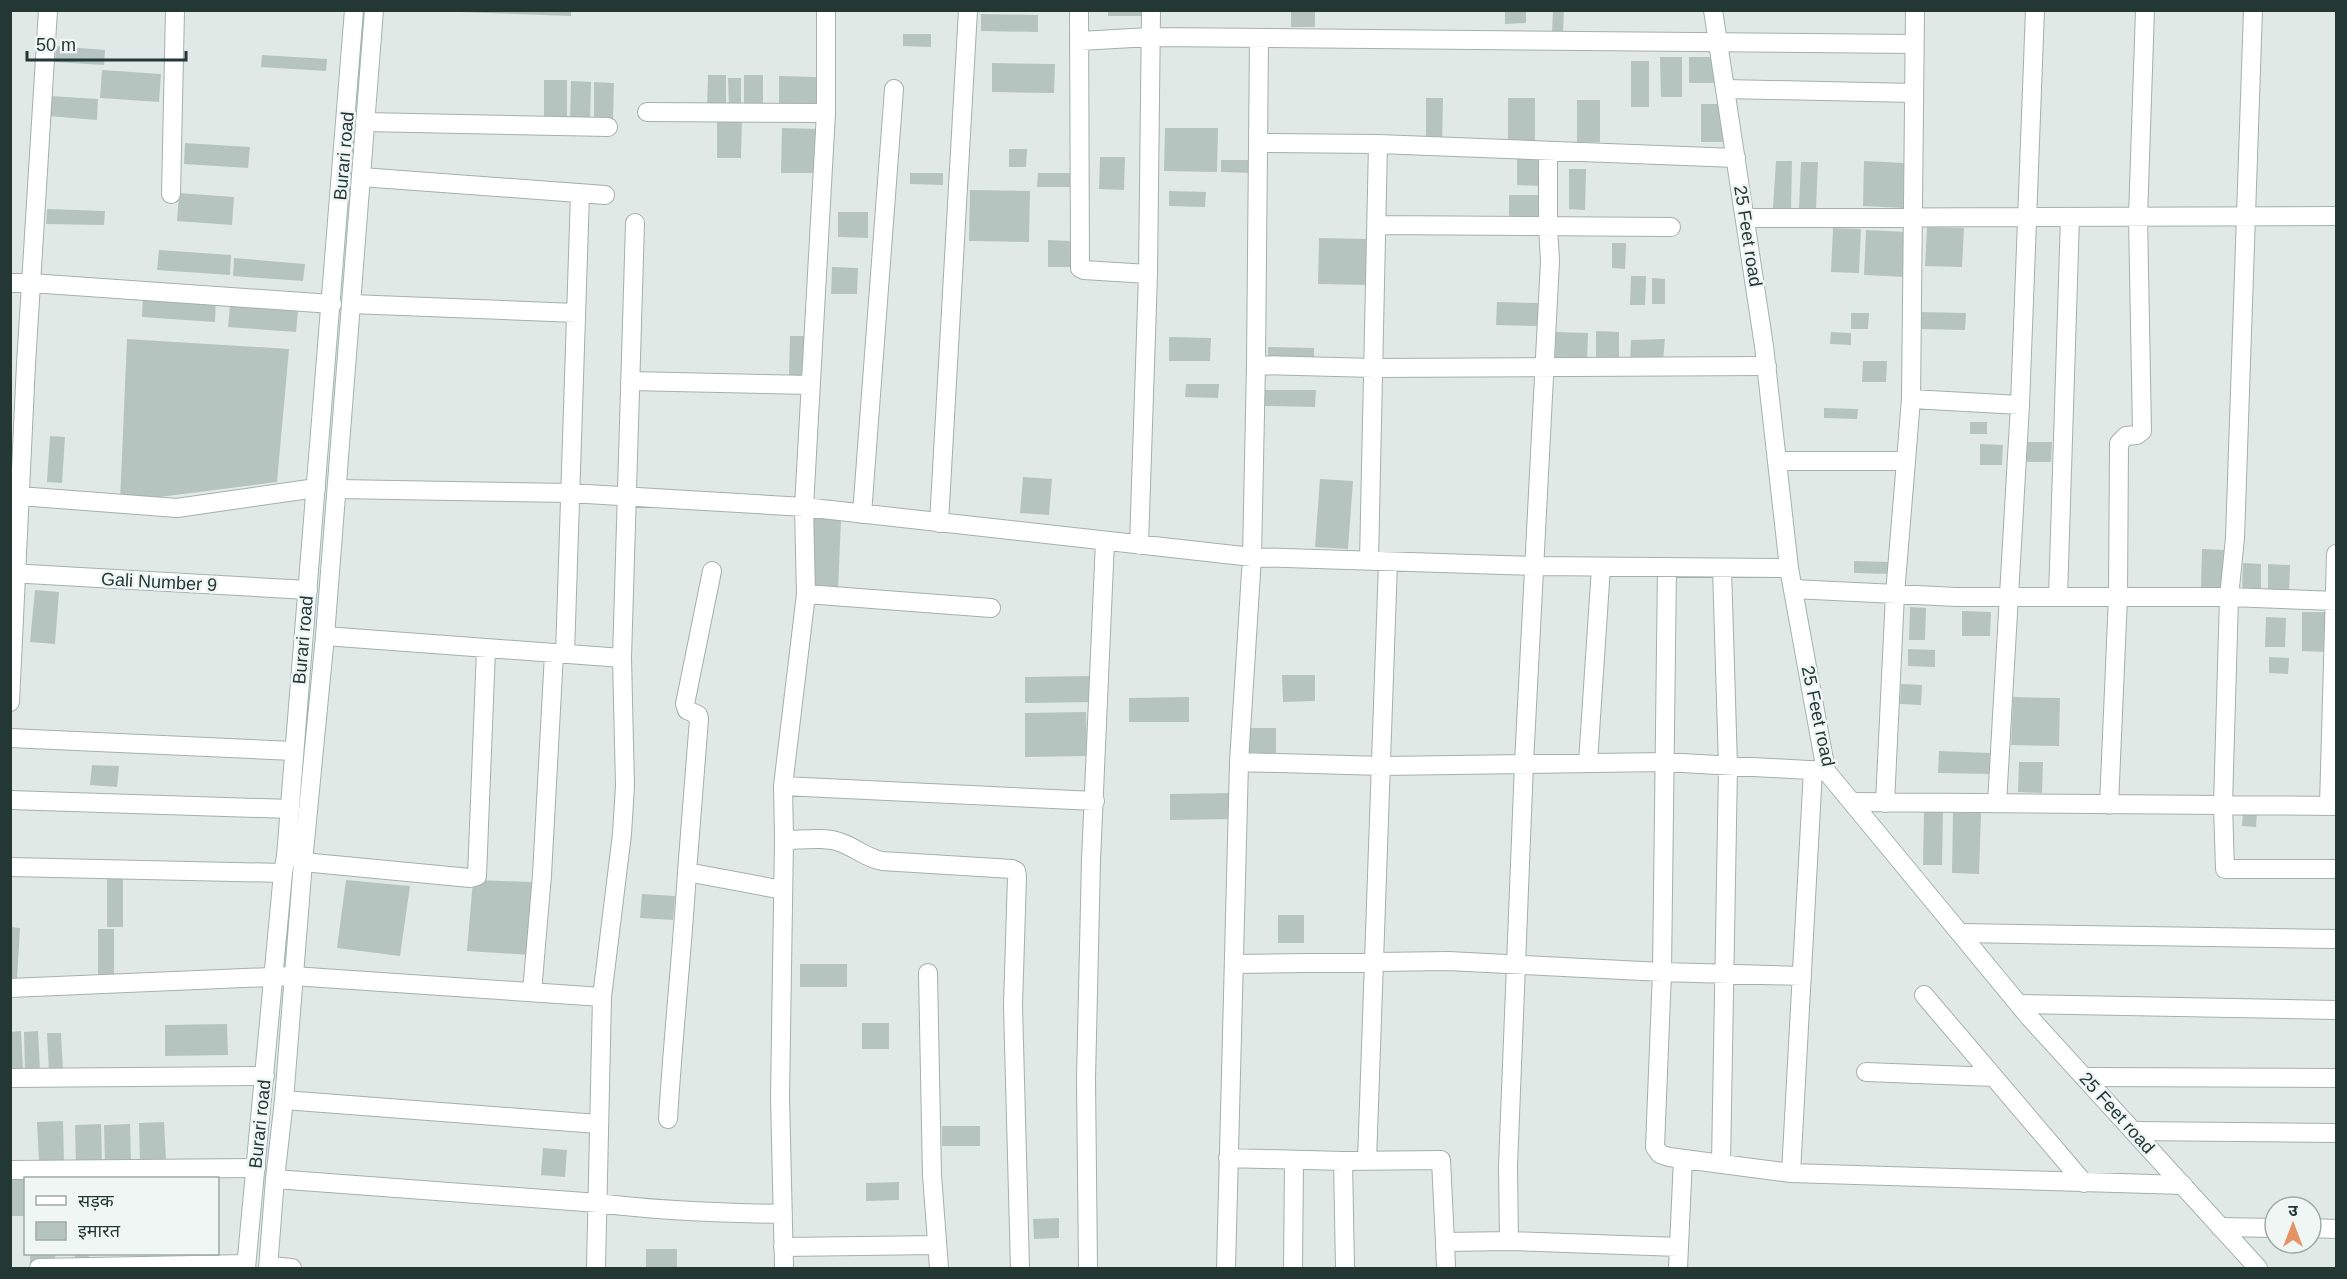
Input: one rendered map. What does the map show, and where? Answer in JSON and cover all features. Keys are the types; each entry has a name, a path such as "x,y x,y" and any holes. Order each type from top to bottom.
{"street":[{"path":"10,702 13,574 48,10"},
{"path":"171,194 175,10"},
{"name":"Burari road","path":"246,1266 290,809 354,10"},
{"name":"Burari road","path":"268,1268 325,636 374,10"},
{"path":"784,1269 780,1096 783,786 806,594 804,507 826,113 826,10"},
{"path":"939,523 968,10"},
{"path":"1079,10 1080,268 1148,274"},
{"path":"1139,545 1148,274 1151,10"},
{"name":"25 Feet road","path":"1713,10 1767,366 1789,568 1820,770 1852,802 2019,1004 2258,1269"},
{"path":"1885,803 1895,594 1911,399 1915,10"},
{"path":"1997,804 2020,405 2035,10"},
{"path":"2109,805 2118,597 2119,443 2126,436 2137,435 2142,431 2138,217 2145,10"},
{"path":"2253,10 2235,538 2229,597 2223,805 2225,869 2337,869"},
{"path":"1080,41 1150,37 1914,44"},
{"path":"1226,1269 1239,762 1252,557 1259,38"},
{"path":"862,514 894,89"},
{"path":"1725,89 1914,93"},
{"path":"647,112 826,113"},
{"path":"365,123 608,127"},
{"path":"1259,143 1378,144 1736,158"},
{"path":"1369,561 1378,144"},
{"path":"1509,1241 1508,1166 1524,763 1550,261 1548,152"},
{"path":"361,177 605,195"},
{"path":"532,993 560,654 570,493 580,194"},
{"path":"1745,218 2337,216"},
{"path":"2058,597 2070,217"},
{"path":"596,1269 602,997 622,834 625,786 622,658 635,223"},
{"path":"1377,225 1671,227"},
{"path":"10,283 332,304"},
{"path":"351,304 576,313"},
{"path":"1256,365 1374,368 1767,366"},
{"path":"630,381 811,385"},
{"path":"1911,399 2020,405"},
{"path":"1777,461 1906,461"},
{"path":"19,496 177,508 316,488"},
{"path":"337,489 570,493 804,507 1252,557 1534,566 1789,568"},
{"path":"1088,1269 1086,1079 1105,541"},
{"path":"1852,802 2333,806 2337,554"},
{"path":"1367,1161 1372,962 1382,766 1388,562"},
{"path":"1588,762 1600,567"},
{"path":"1667,567 1662,972 1653,1139 1654,1147 1659,1154 1791,1173 2183,1185"},
{"path":"1721,1164 1728,766 1722,568"},
{"path":"668,1119 699,719 698,715 687,710 685,704 712,571"},
{"name":"Gali Number 9","path":"13,574 308,590"},
{"path":"1793,589 2008,597 2229,597 2335,601"},
{"path":"806,594 991,608"},
{"path":"325,636 486,650 622,658"},
{"path":"303,862 470,878 477,876 486,650"},
{"path":"10,738 294,752"},
{"path":"1239,762 1382,766 1664,762 1820,770 1802,976 1791,1173"},
{"path":"783,786 1095,801"},
{"path":"10,800 290,809"},
{"path":"784,840 833,840 872,859 882,861 1016,871 1013,1006 1020,1269"},
{"path":"10,867 283,873"},
{"path":"687,872 783,890"},
{"path":"1961,933 2337,939"},
{"path":"1235,964 1448,961 1662,972 1802,976"},
{"path":"928,973 932,1175 939,1269"},
{"path":"10,988 293,975 602,997"},
{"path":"1924,995 2084,1183"},
{"path":"2019,1004 2337,1010"},
{"path":"1866,1072 1994,1077"},
{"path":"10,1078 265,1076"},
{"path":"2084,1077 2337,1078"},
{"path":"284,1100 598,1124"},
{"path":"2133,1131 2337,1133"},
{"path":"1228,1158 1343,1161 1442,1160 1446,1269"},
{"path":"1678,1269 1683,1159"},
{"path":"1293,1269 1294,1160"},
{"path":"1343,1161 1345,1269"},
{"path":"10,1170 256,1168"},
{"path":"275,1179 676,1211 783,1214"},
{"path":"2220,1227 2263,1228"},
{"path":"1445,1242 1509,1241 1678,1247"},
{"path":"783,1247 937,1245"},
{"path":"39,1269 246,1266"},
{"path":"268,1268 292,1269"}],"building":[{"path":"458,10 571,10 571,16 458,12"},
{"path":"1108,10 1146,10 1146,16 1108,16"},
{"path":"1291,10 1315,10 1315,27 1291,27"},
{"path":"1505,10 1526,10 1526,23 1505,24"},
{"path":"1553,10 1564,10 1563,34 1552,33"},
{"path":"981,14 1038,15 1038,32 981,31"},
{"path":"903,34 931,34 931,47 903,46"},
{"path":"56,46 105,50 104,65 55,62"},
{"path":"262,55 327,59 326,71 261,67"},
{"path":"1660,57 1682,57 1682,97 1661,97"},
{"path":"1689,57 1718,57 1719,83 1689,83"},
{"path":"1631,61 1649,61 1649,107 1631,107"},
{"path":"992,63 1055,64 1054,93 992,92"},
{"path":"102,70 161,74 159,102 100,98"},
{"path":"708,75 726,75 726,109 707,108"},
{"path":"744,75 763,75 763,108 744,108"},
{"path":"779,76 818,77 818,109 779,108"},
{"path":"728,78 741,78 741,109 729,109"},
{"path":"544,80 567,80 567,120 544,120"},
{"path":"571,81 591,82 590,122 570,122"},
{"path":"594,82 614,83 613,120 594,120"},
{"path":"50,96 98,99 97,120 48,116"},
{"path":"1426,98 1443,98 1442,141 1426,141"},
{"path":"1508,98 1535,98 1535,141 1508,141"},
{"path":"1577,100 1600,100 1600,142 1577,142"},
{"path":"1701,104 1724,104 1724,142 1701,142"},
{"path":"717,118 742,118 741,158 717,158"},
{"path":"782,128 821,129 820,173 781,173"},
{"path":"1165,128 1218,128 1217,172 1164,171"},
{"path":"185,143 250,147 248,168 184,164"},
{"path":"1009,149 1027,149 1026,167 1009,167"},
{"path":"1517,155 1541,156 1541,186 1517,185"},
{"path":"1100,157 1125,157 1124,190 1099,189"},
{"path":"1221,160 1255,160 1255,173 1221,172"},
{"path":"1776,161 1792,161 1791,209 1773,208"},
{"path":"1864,161 1904,163 1903,208 1863,206"},
{"path":"1801,162 1818,162 1816,209 1799,208"},
{"path":"1569,169 1586,169 1585,210 1569,209"},
{"path":"910,173 943,173 943,185 910,184"},
{"path":"1038,173 1074,173 1074,187 1037,187"},
{"path":"970,190 1030,191 1029,242 969,241"},
{"path":"1169,191 1206,192 1205,207 1169,206"},
{"path":"179,193 234,197 232,225 177,221"},
{"path":"1509,195 1545,195 1545,224 1509,224"},
{"path":"47,209 105,211 104,225 46,224"},
{"path":"838,212 868,212 868,238 838,237"},
{"path":"1927,227 1964,228 1962,267 1925,266"},
{"path":"1833,228 1861,229 1859,273 1831,272"},
{"path":"1866,230 1908,232 1906,277 1864,275"},
{"path":"1319,238 1371,239 1370,285 1318,284"},
{"path":"1048,240 1070,241 1070,267 1048,267"},
{"path":"1612,243 1626,243 1625,269 1612,268"},
{"path":"159,250 231,255 230,275 157,270"},
{"path":"234,258 305,264 303,281 233,276"},
{"path":"832,267 858,268 857,294 831,294"},
{"path":"1631,276 1646,276 1645,305 1630,305"},
{"path":"1652,278 1665,279 1665,304 1652,304"},
{"path":"143,292 216,297 215,322 142,317"},
{"path":"1497,302 1538,303 1538,326 1496,325"},
{"path":"230,306 298,311 296,332 228,327"},
{"path":"1919,312 1966,313 1965,330 1919,329"},
{"path":"1851,313 1869,313 1868,329 1851,329"},
{"path":"1596,331 1619,332 1619,361 1596,361"},
{"path":"1556,332 1588,333 1587,362 1555,361"},
{"path":"1831,332 1851,333 1851,345 1830,344"},
{"path":"790,336 807,336 806,376 789,375"},
{"path":"1169,337 1211,338 1210,361 1169,361"},
{"path":"127,339 289,349 277,482 120,502"},
{"path":"1665,339 1663,360 1630,361 1631,340"},
{"path":"1268,347 1314,348 1314,364 1268,363"},
{"path":"1863,361 1887,361 1886,382 1862,382"},
{"path":"1186,384 1219,384 1218,398 1185,397"},
{"path":"1265,390 1316,390 1315,407 1265,406"},
{"path":"1824,408 1858,409 1857,419 1824,418"},
{"path":"1970,422 1987,422 1987,434 1970,434"},
{"path":"50,436 65,437 62,483 47,482"},
{"path":"2027,442 2052,442 2051,462 2027,462"},
{"path":"1980,444 2003,445 2002,465 1980,465"},
{"path":"1023,477 1052,479 1049,515 1020,513"},
{"path":"1320,479 1353,481 1348,549 1315,547"},
{"path":"811,517 841,519 838,591 808,590"},
{"path":"2202,549 2225,550 2224,589 2201,588"},
{"path":"1854,561 1890,562 1890,574 1854,573"},
{"path":"2243,563 2261,564 2261,592 2242,592"},
{"path":"2268,564 2290,565 2289,593 2268,592"},
{"path":"35,590 59,592 55,644 30,642"},
{"path":"1910,607 1926,608 1925,640 1909,640"},
{"path":"1962,611 1991,612 1990,636 1962,636"},
{"path":"2302,612 2327,612 2326,652 2302,651"},
{"path":"2266,617 2286,618 2285,647 2265,647"},
{"path":"1908,649 1935,650 1935,667 1908,666"},
{"path":"2269,657 2289,658 2288,674 2269,673"},
{"path":"1282,675 1315,675 1315,701 1283,702"},
{"path":"1092,676 1093,702 1025,703 1025,677"},
{"path":"1901,684 1922,685 1921,705 1900,704"},
{"path":"1189,697 1189,722 1129,722 1129,698"},
{"path":"2013,697 2060,698 2059,746 2011,745"},
{"path":"1086,712 1087,756 1025,757 1025,713"},
{"path":"1248,728 1276,728 1276,756 1248,756"},
{"path":"1939,751 1990,753 1989,774 1938,773"},
{"path":"2019,762 2043,762 2042,793 2018,792"},
{"path":"92,765 119,766 117,787 90,785"},
{"path":"1231,793 1231,819 1170,820 1170,794"},
{"path":"1924,810 1943,811 1942,865 1923,865"},
{"path":"2243,811 2257,812 2256,827 2242,826"},
{"path":"1953,813 1981,813 1979,874 1952,873"},
{"path":"107,875 123,875 123,927 107,927"},
{"path":"346,880 410,886 400,956 337,948"},
{"path":"473,880 535,882 531,955 467,951"},
{"path":"642,894 675,896 673,920 640,918"},
{"path":"1278,915 1304,915 1304,943 1278,943"},
{"path":"10,927 20,928 17,978 10,978"},
{"path":"98,929 114,929 114,981 98,981"},
{"path":"800,964 847,964 847,987 800,987"},
{"path":"862,1023 889,1023 889,1049 862,1049"},
{"path":"227,1024 228,1055 165,1056 165,1025"},
{"path":"21,1031 23,1070 10,1070 10,1032"},
{"path":"38,1031 40,1070 25,1070 24,1032"},
{"path":"47,1033 61,1033 63,1071 49,1071"},
{"path":"63,1121 64,1161 39,1161 37,1122"},
{"path":"164,1122 166,1161 140,1162 139,1123"},
{"path":"101,1124 102,1163 76,1165 75,1125"},
{"path":"130,1124 131,1164 105,1165 104,1125"},
{"path":"942,1126 980,1126 980,1146 942,1146"},
{"path":"543,1148 567,1150 565,1177 541,1175"},
{"path":"10,1177 24,1178 24,1216 10,1216"},
{"path":"899,1182 899,1200 866,1201 866,1183"},
{"path":"1059,1218 1059,1238 1034,1239 1033,1219"},
{"path":"646,1249 677,1249 677,1268 646,1268"},
{"path":"30,1255 55,1255 55,1264 30,1264"},
{"path":"75,1255 89,1255 89,1260 75,1260"}]}
